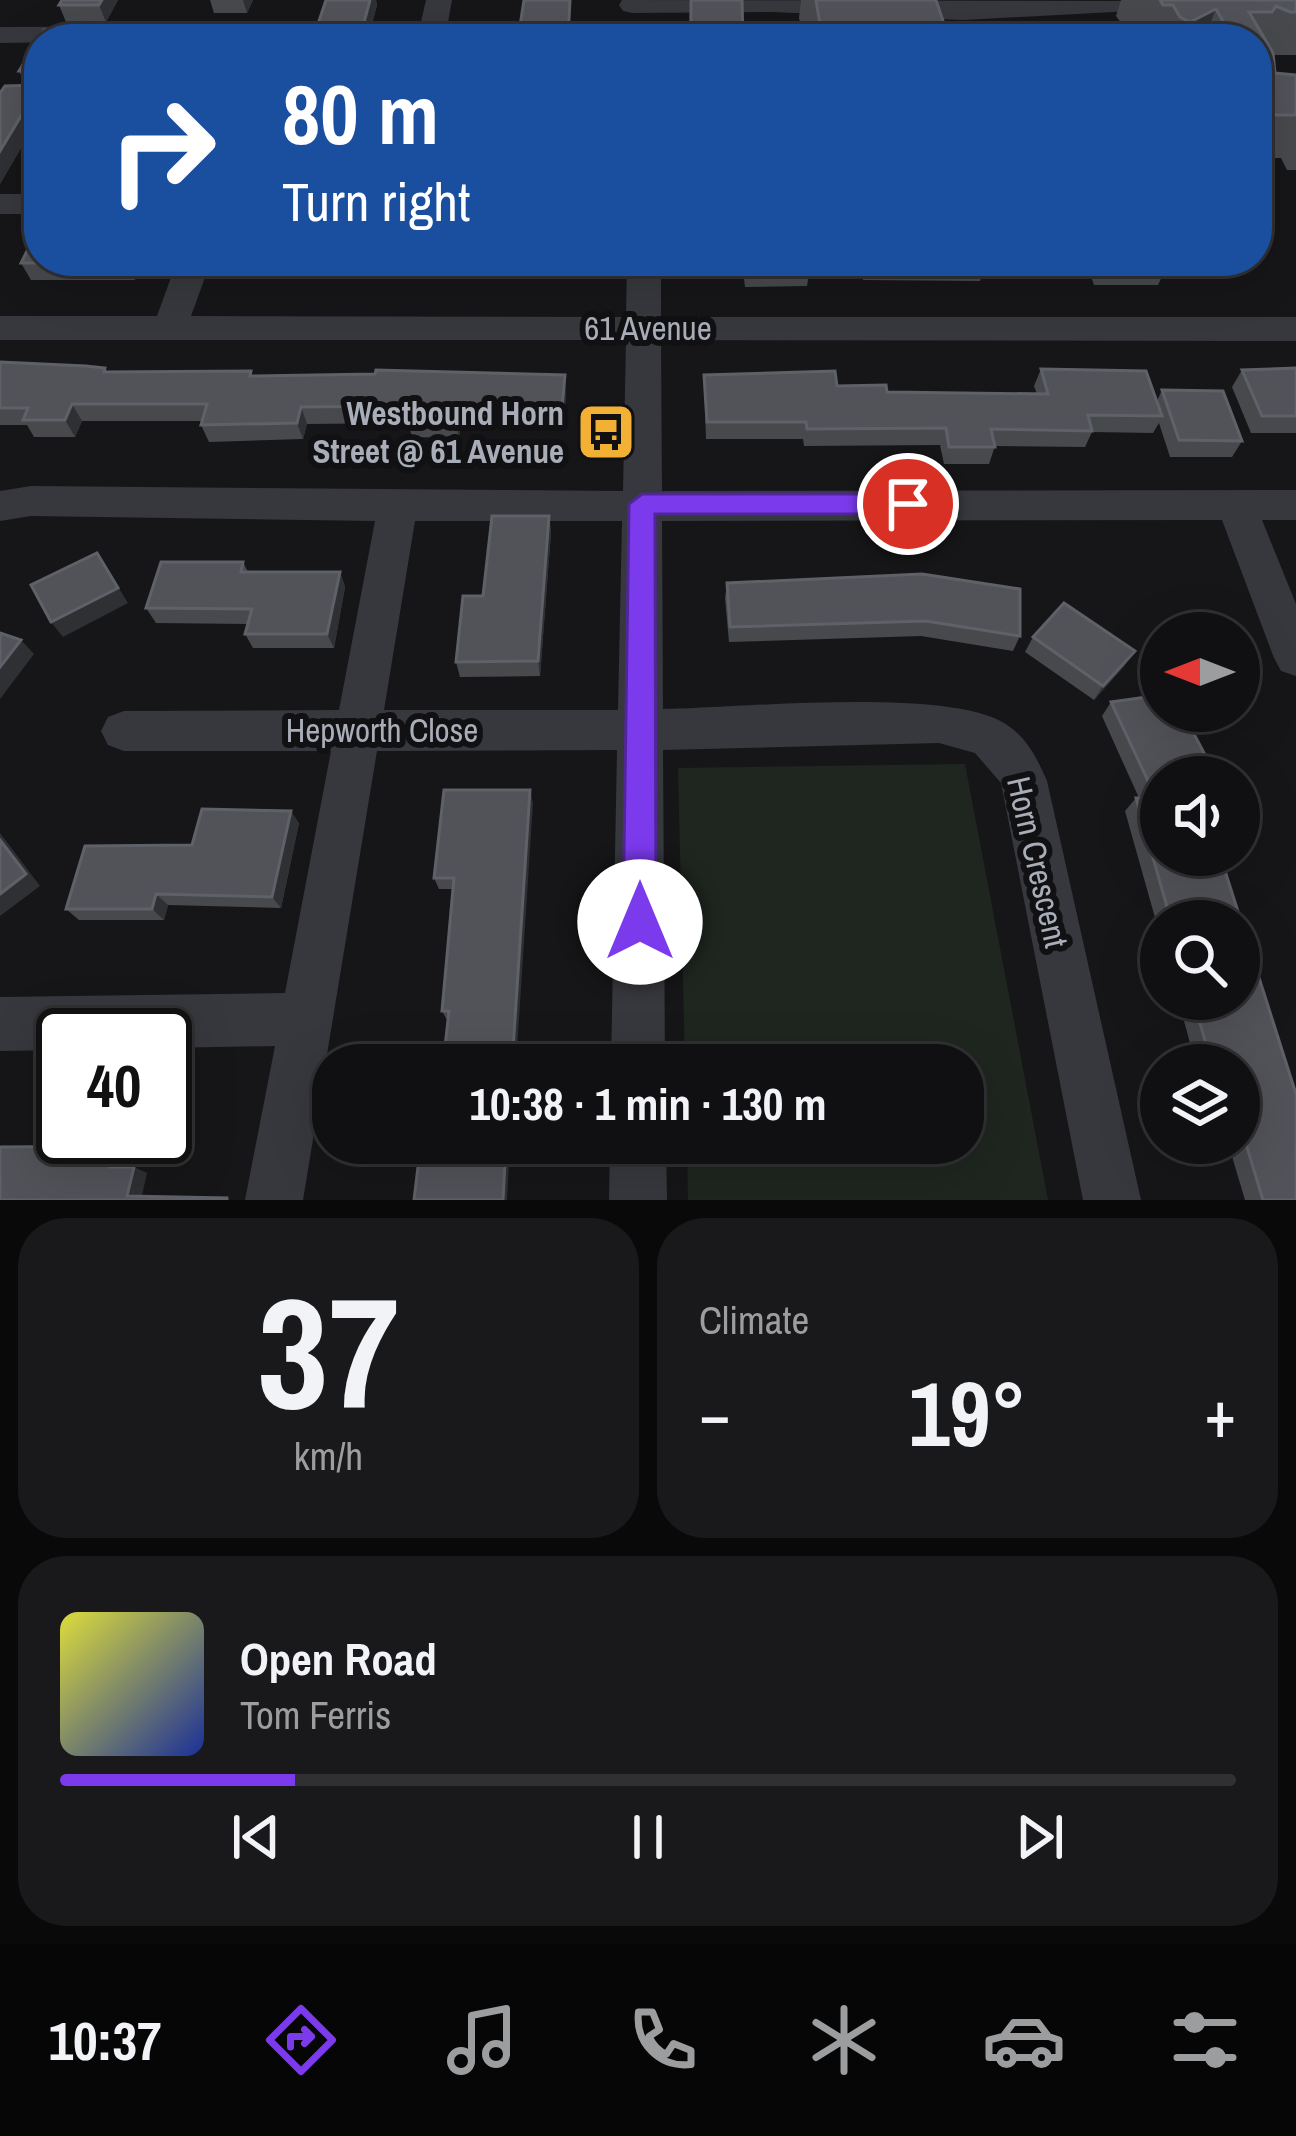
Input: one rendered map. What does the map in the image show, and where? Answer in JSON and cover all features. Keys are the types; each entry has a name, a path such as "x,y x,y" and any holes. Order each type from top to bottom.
{"street":[{"path":"632,2 963,12 1175,5"},
{"path":"772,4 774,24"},
{"path":"170,328 189,276"},
{"path":"638,1044 644,276"},
{"name":"61 Avenue","path":"0,328 1296,329"},
{"path":"0,506 31,501 397,509 642,504 1296,505"},
{"path":"1236,505 1296,658"},
{"path":"274,1200 397,509"},
{"name":"Horn Crescent","path":"641,730 939,723 982,730 1007,751 1024,782 1112,1200"},
{"name":"Hepworth Close","path":"124,731 641,730"},
{"path":"0,1024 305,1019"},
{"path":"638,1164 638,1200"}],"shaded area":[{"path":"965,764 1048,1200 688,1200 687,1164 984,1164 984,1044 685,1044 678,768"}],"building":[{"path":"62,0 102,0 99,5 59,5"},
{"path":"326,0 370,0 364,24 318,24"},
{"path":"524,0 570,0 569,24 520,24"},
{"path":"691,0 742,0 743,24 691,24"},
{"path":"816,0 936,0 944,24 820,24"},
{"path":"1160,0 1296,0 1296,12 1276,6 1272,12 1249,12 1256,24 1224,24 1216,9 1190,22 1173,5"},
{"path":"1272,51 1275,73 1296,75 1296,115 1275,115"},
{"path":"24,85 24,110 0,151 0,93 5,86"},
{"path":"0,362 86,366 105,368 104,372 251,371 250,376 375,374 376,370 565,375 562,407 458,405 455,421 408,420 411,406 301,407 297,423 201,425 207,404 72,404 65,420 23,420 28,408 0,408"},
{"path":"1296,368 1296,416 1262,416 1242,370"},
{"path":"1041,369 1146,371 1162,416 1088,415 1092,431 991,429 995,447 949,447 946,428 807,429 806,422 707,422 704,375 835,371 837,386 886,385 887,392 1048,394"},
{"path":"1162,390 1223,391 1242,441 1179,440"},
{"path":"492,516 549,516 538,661 456,662 463,596 483,596"},
{"path":"97,553 118,588 51,622 31,585"},
{"path":"161,562 243,562 241,572 340,572 327,634 245,634 252,609 146,608"},
{"path":"922,574 1020,589 1020,636 926,621 730,627 727,583"},
{"path":"1064,603 1135,651 1103,686 1033,637"},
{"path":"0,633 21,640 0,667"},
{"path":"1140,698 1140,732 1193,732 1206,756 1140,756 1140,764 1111,702"},
{"path":"444,790 530,790 513,1044 445,1044 449,1011 442,1011 454,878 434,878"},
{"path":"202,809 291,811 272,897 156,894 152,909 66,909 85,846 192,845"},
{"path":"0,840 26,874 0,894"},
{"path":"1158,876 1227,876 1234,900 1165,900"},
{"path":"1260,981 1296,1094 1296,1200 1263,1200 1252,1164 1260,1164 1260,1044 1206,1044 1199,1020 1260,1020"},
{"path":"0,1147 36,1147 36,1164 134,1167 127,1196 227,1200 0,1200"},
{"path":"418,1164 505,1164 503,1200 414,1200"}],"place":[{"name":"Westbound Horn Street @ 61 Avenue","path":"606,432"}],"route":[{"path":"640,922 642,504 908,504"}]}
